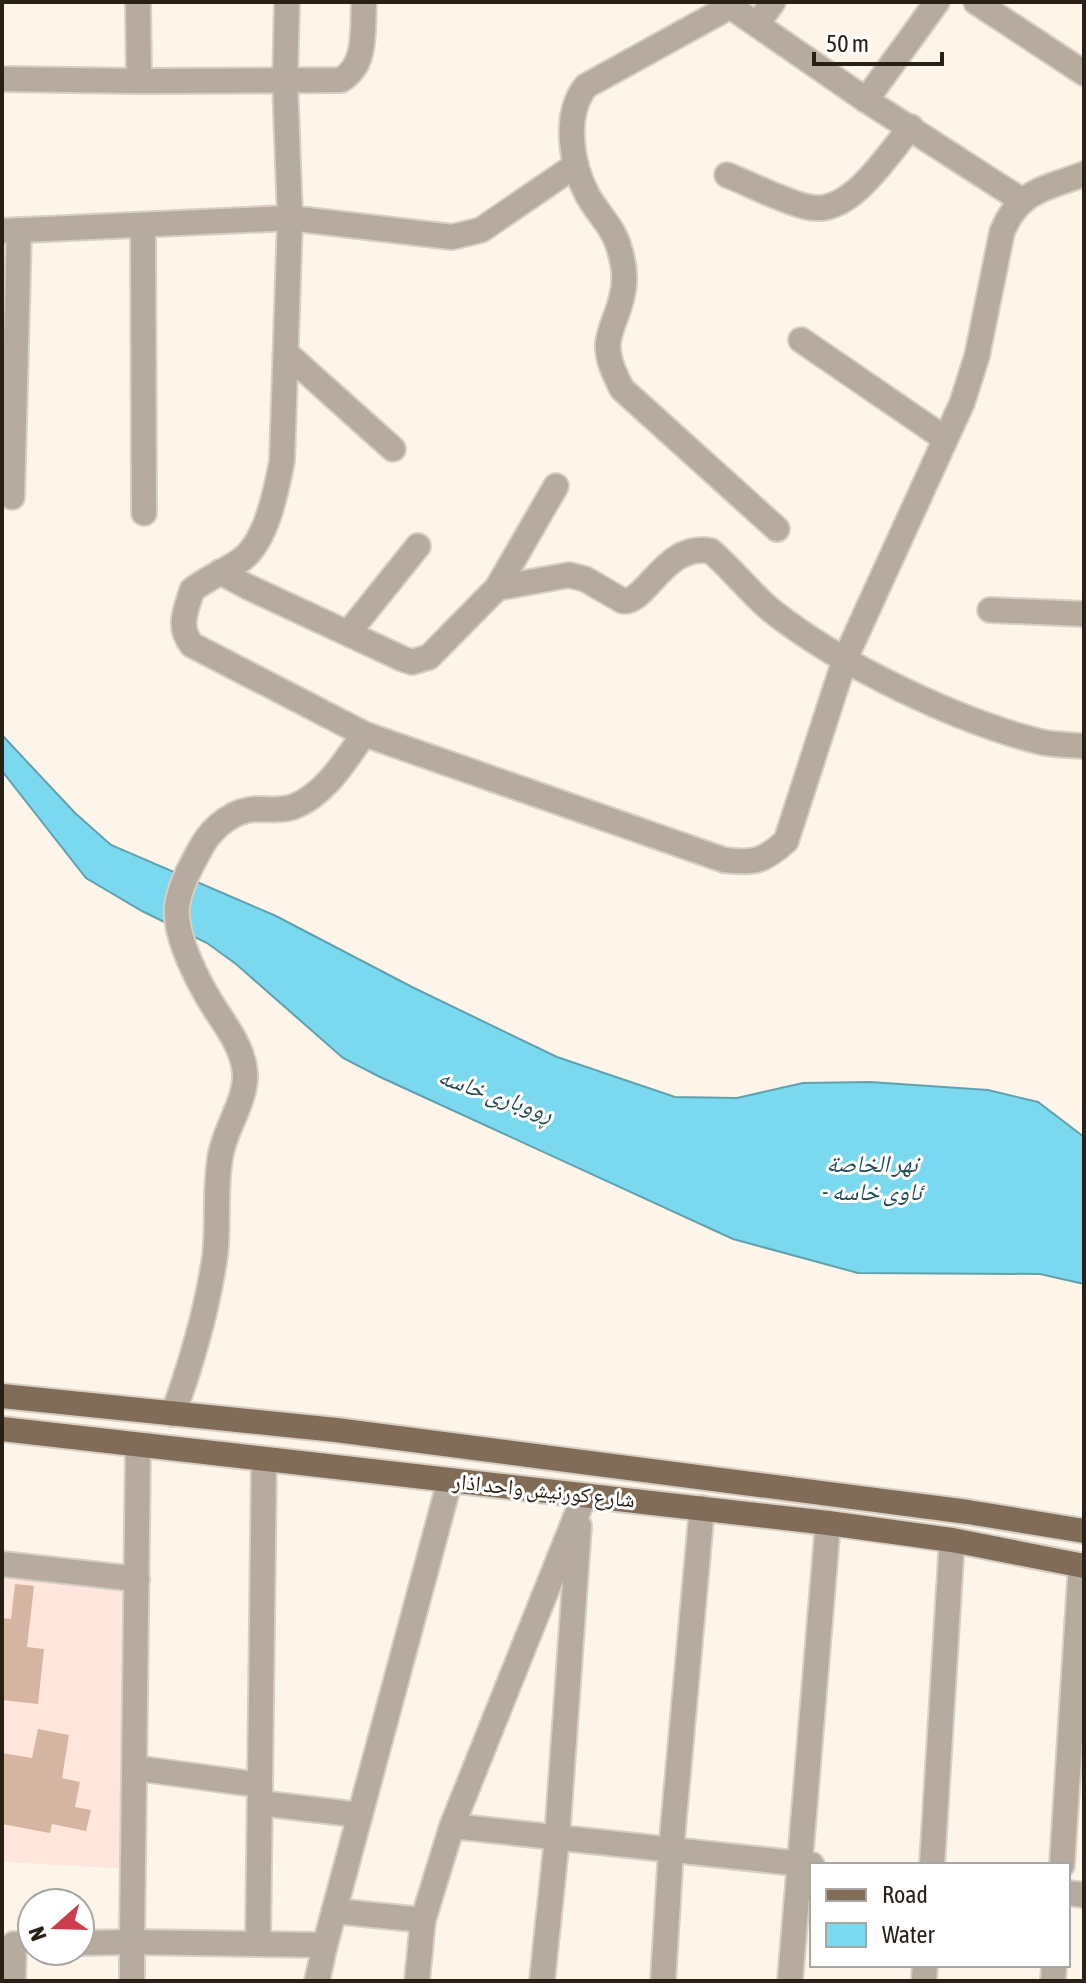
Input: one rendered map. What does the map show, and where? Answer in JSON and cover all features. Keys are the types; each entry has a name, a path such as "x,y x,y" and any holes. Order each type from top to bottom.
{"main road":[{"name":"شارع كورنيش واحد اذار","path":"2,1396 336,1430 968,1512 1084,1531"},
{"name":"شارع كورنيش واحد اذار","path":"2,1429 332,1465 581,1499 702,1508 828,1523 952,1540 1082,1565"},
{"path":"332,1465 336,1430"}],"street":[{"path":"138,2 139,81"},
{"path":"287,2 285,81 290,218 282,461 276,494 255,548 240,561 192,590 182,626 184,637 192,645 364,734 724,860 747,863 769,857 786,841 845,659 962,403 977,356 1002,232 1010,213 1021,200 1084,174"},
{"path":"2,79 341,80 352,74 359,64 364,2"},
{"path":"757,24 773,2"},
{"path":"866,100 937,2"},
{"path":"976,2 1084,73"},
{"path":"777,529 622,389 611,368 608,344 622,296 624,271 619,245 588,196 576,165 572,112 576,98 586,86 727,4 866,100 1021,200"},
{"path":"727,175 810,208 830,207 849,199 911,127"},
{"path":"12,497 10,231 290,218 452,237 481,230 576,165"},
{"path":"143,226 144,513"},
{"path":"801,340 944,438"},
{"path":"287,354 393,449"},
{"path":"220,572 403,659 421,661 436,651 497,588 556,486"},
{"path":"349,632 418,546"},
{"path":"497,588 569,575 585,579 623,601 629,601 639,595 666,565 691,552 701,549 711,551 770,609 845,659 934,703 995,728 1045,743 1084,746"},
{"path":"990,610 1084,614"},
{"path":"173,1414 204,1318 215,1254 221,1151 245,1075 242,1055 196,977 182,936 177,908 180,892 213,830 229,817 253,809 275,810 293,806 333,777 364,734"},
{"path":"132,1981 138,1445"},
{"path":"258,1944 264,1459"},
{"path":"317,1981 450,1480"},
{"path":"417,1981 423,1920 452,1826 581,1499"},
{"path":"542,1981 557,1838 581,1499"},
{"path":"663,1981 671,1850 702,1508"},
{"path":"790,1981 806,1864 828,1523"},
{"path":"932,1863 952,1540"},
{"path":"2,1564 137,1579"},
{"path":"1062,1863 1082,1565"},
{"path":"135,1768 360,1815"},
{"path":"452,1826 806,1864"},
{"path":"334,1911 423,1920"},
{"path":"96,1943 325,1945"},
{"path":"13,1981 16,1944"}],"shaded area":[{"path":"2,1573 131,1585 128,1869 2,1862"}],"water":[{"name":"نهر الخاصة - ئاوی خاسە","path":"2,735 75,813 111,845 276,916 412,987 557,1057 675,1097 737,1098 803,1083 870,1082 988,1090 1038,1102 1084,1137 1084,1284 1040,1274 858,1273 733,1239 380,1077 343,1058 236,964 207,943 142,911 86,878 2,771"}],"building":[{"path":"15,1584 34,1586 27,1647 44,1649 38,1704 2,1700 2,1618 11,1619"},
{"path":"38,1729 69,1735 62,1778 80,1782 75,1807 91,1810 86,1831 52,1824 50,1833 2,1824 2,1753 32,1758"}],"water label":[{"name":"ڕووباری خاسە","path":"496,1095"}]}
